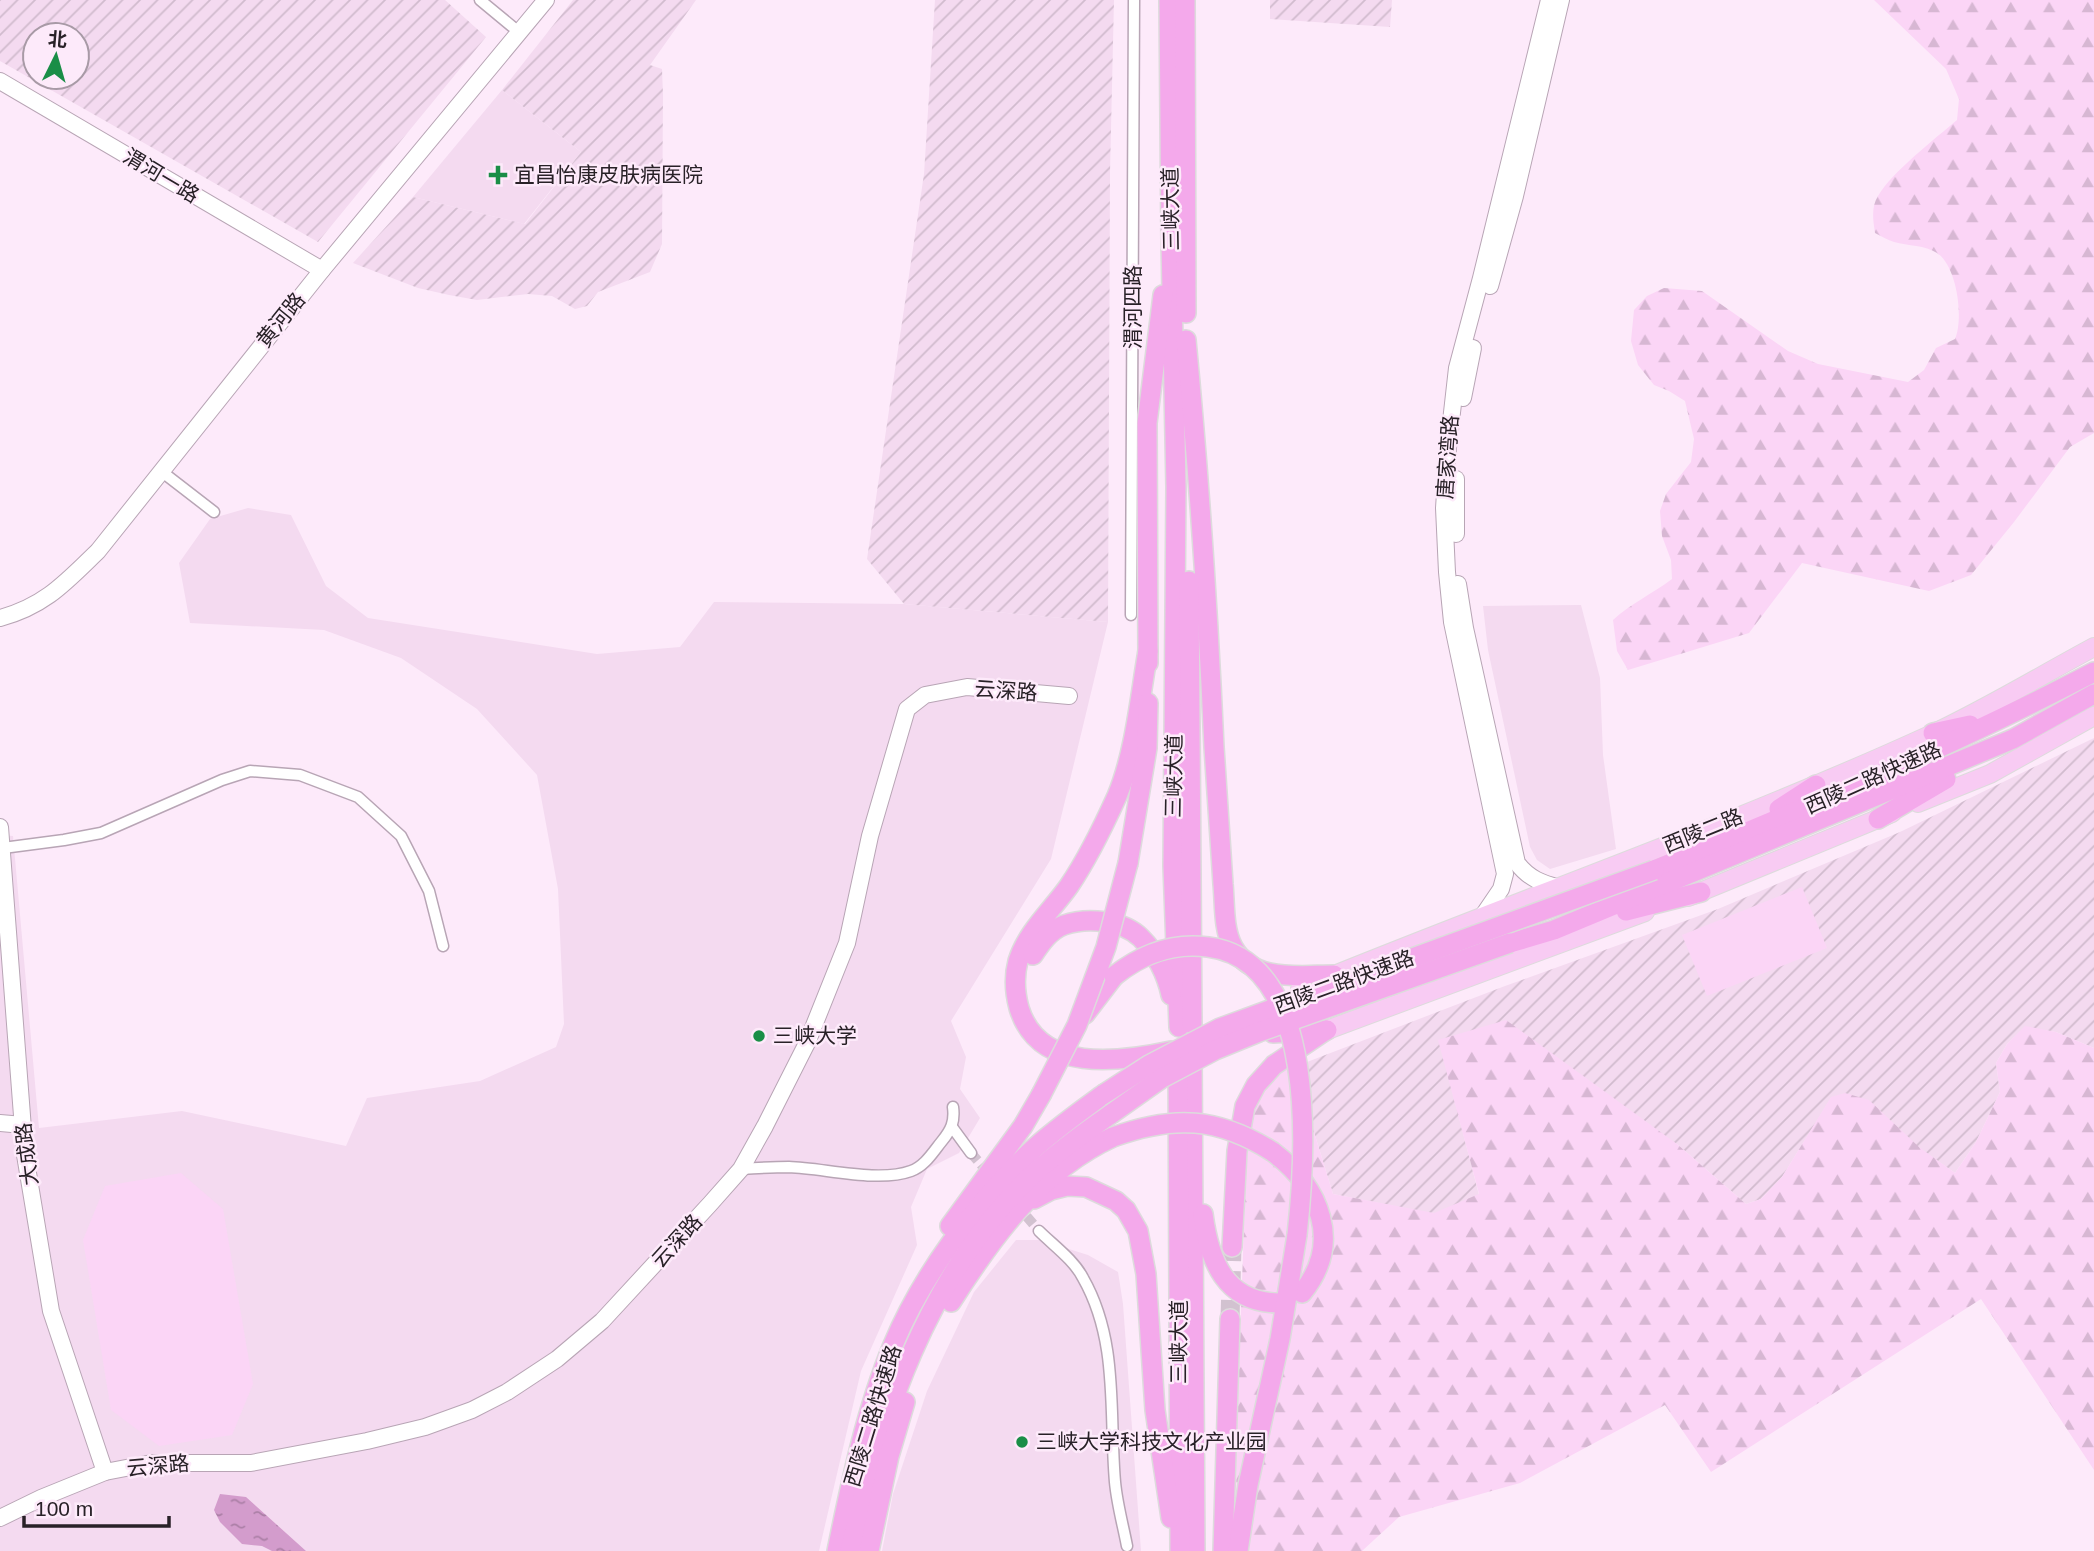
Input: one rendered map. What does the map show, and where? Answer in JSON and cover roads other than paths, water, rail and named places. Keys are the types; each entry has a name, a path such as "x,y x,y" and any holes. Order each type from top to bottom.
{"highway":[{"name":"三峡大道","path":"1169,0 1176,487 1173,866 1185,1025"},
{"name":"三峡大道","path":"1179,1551 1185,1057 1185,0"},
{"path":"915,1303 920,1277 935,1247 1023,1126 1077,1025 1105,947 1128,863 1147,748 1147,424 1171,242"},
{"path":"1186,340 1199,476 1217,812 1227,926 1233,946 1243,960 1261,972 1334,975"},
{"path":"1148,651 1125,775 1091,849 1069,886 1030,937 1018,960 1015,980 1021,1016 1031,1032 1048,1048 1079,1058 1114,1060 1253,1035 1327,1030"},
{"name":"西陵二路快速路","path":"837,1551 870,1411 893,1344 915,1303 954,1238 985,1201 1028,1154 1104,1094 1149,1065 1220,1028 1728,841 1897,768 2094,672"},
{"name":"西陵二路快速路","path":"850,1551 874,1455 896,1390 934,1307 957,1267 995,1216 1026,1181 1056,1154 1162,1078 1215,1050 1253,1035 1510,943 1554,930 2013,740 2094,694"},
{"path":"1933,733 2008,716"},
{"path":"1878,819 2013,740"},
{"path":"1728,841 1816,785"},
{"path":"1554,930 1702,892"},
{"path":"1185,1025 1154,953 1140,936 1115,923 1091,921 1064,925 1050,934 1027,965 1024,988 1029,1013 1055,1041 1076,1049 1104,1053 1134,1052 1300,989"},
{"path":"1077,1025 1102,989 1114,976 1135,961 1156,951 1197,945 1223,950 1248,962 1273,990 1284,1014 1295,1059 1303,1123 1304,1157 1297,1235 1280,1339 1248,1485 1238,1551"},
{"path":"1233,1247 1237,1151 1245,1106 1256,1085 1274,1065 1327,1030"},
{"name":"三峡大道","path":"1185,1057 1194,1101 1195,1551"},
{"path":"1194,1101 1203,1208 1210,1254 1222,1276 1238,1291 1264,1303 1279,1303"},
{"path":"870,1551 889,1456 907,1394 951,1301 1010,1220 1038,1187 1083,1152 1139,1128 1191,1122 1237,1132 1273,1152 1309,1186 1321,1216 1322,1248 1318,1267 1302,1293"},
{"path":"1010,1220 1031,1201 1051,1190 1067,1186 1086,1187 1105,1194 1126,1210 1132,1219 1142,1249 1155,1410 1166,1489 1179,1551"},
{"path":"1223,1551 1230,1319"}],"main road":[{"name":"黄河路","path":"0,618 14,614 55,593 98,551 322,270 546,0"},
{"name":"唐家湾路","path":"1484,914 1501,889 1505,874 1452,622 1445,538 1448,448 1457,368 1485,265 1549,0"},
{"name":"唐家湾路","path":"1560,888 1537,882 1524,873 1517,863 1465,628 1457,578 1455,527 1458,441 1470,358 1515,196 1561,0"},
{"name":"渭河一路","path":"0,81 322,270"},
{"name":"西陵二路","path":"1300,989 1816,785 1933,733 2094,647"},
{"name":"云深路","path":"0,1518 105,1472 152,1463 251,1463 425,1427 472,1410 508,1392 557,1359 602,1321 639,1284 741,1169 807,1044 847,943 870,836 907,709 925,695 967,687 1069,696"},
{"path":"1327,1030 1702,892 1990,774 2094,716"},
{"name":"大成路","path":"0,827 25,1154 51,1311 105,1472"},
{"path":"1385,956 1372,963 1364,972 1362,981 1369,997 1389,1002 1416,996"},
{"path":"0,1123 23,1125"}],"street":[{"path":"480,0 520,33"},
{"name":"渭河四路","path":"1131,615 1134,0"},
{"path":"161,471 214,512"},
{"path":"1,848 101,832 222,780 250,771 300,775 358,797 401,836 429,891 443,946"},
{"path":"741,1169 789,1167 854,1174 903,1173 920,1167 952,1127 955,1119 953,1108"},
{"path":"952,1127 971,1153"},
{"path":"1039,1231 1082,1275 1097,1306 1108,1347 1113,1400 1115,1482 1127,1546"}],"water":[{"path":"220,1494 246,1497 306,1551 272,1551 262,1546 242,1544 220,1522 214,1510"}],"tunnel":[{"path":"971,1153 990,1175"},
{"path":"1017,1205 1039,1231"},
{"path":"1230,1319 1232,1247"}],"place":[{"name":"宜昌怡康皮肤病医院","path":"498,175"},
{"name":"三峡大学","path":"759,1036"},
{"name":"三峡大学科技文化产业园","path":"1022,1442"}]}
